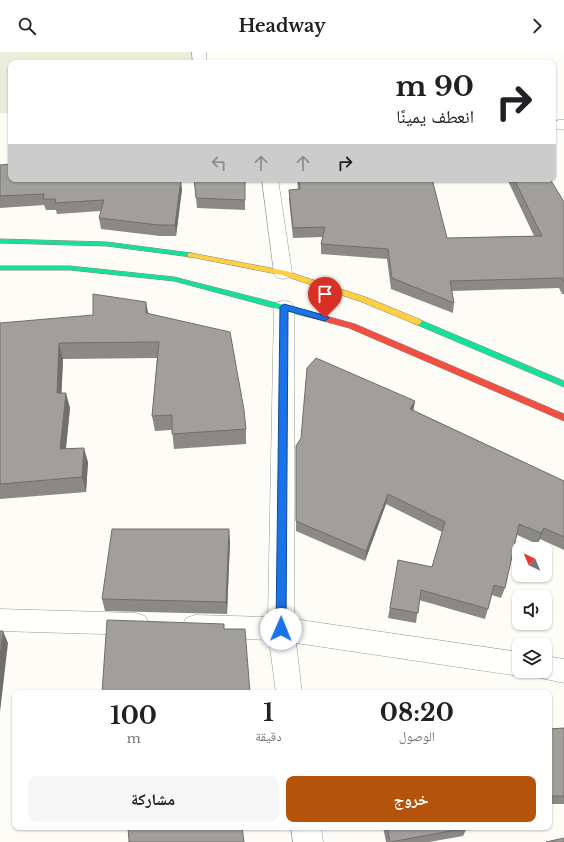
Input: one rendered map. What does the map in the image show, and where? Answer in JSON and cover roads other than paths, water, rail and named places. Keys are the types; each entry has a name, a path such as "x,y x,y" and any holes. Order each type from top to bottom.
{"main road":[{"path":"0,241 107,244 178,253 282,273 364,300 564,384"},
{"path":"0,268 70,268 174,279 284,307 352,326 564,418"}],"street":[{"path":"270,182 282,273"},
{"path":"284,307 281,629 289,690"},
{"path":"0,620 281,629 512,663"},
{"path":"552,669 564,670"},
{"path":"306,830 308,842"}]}
